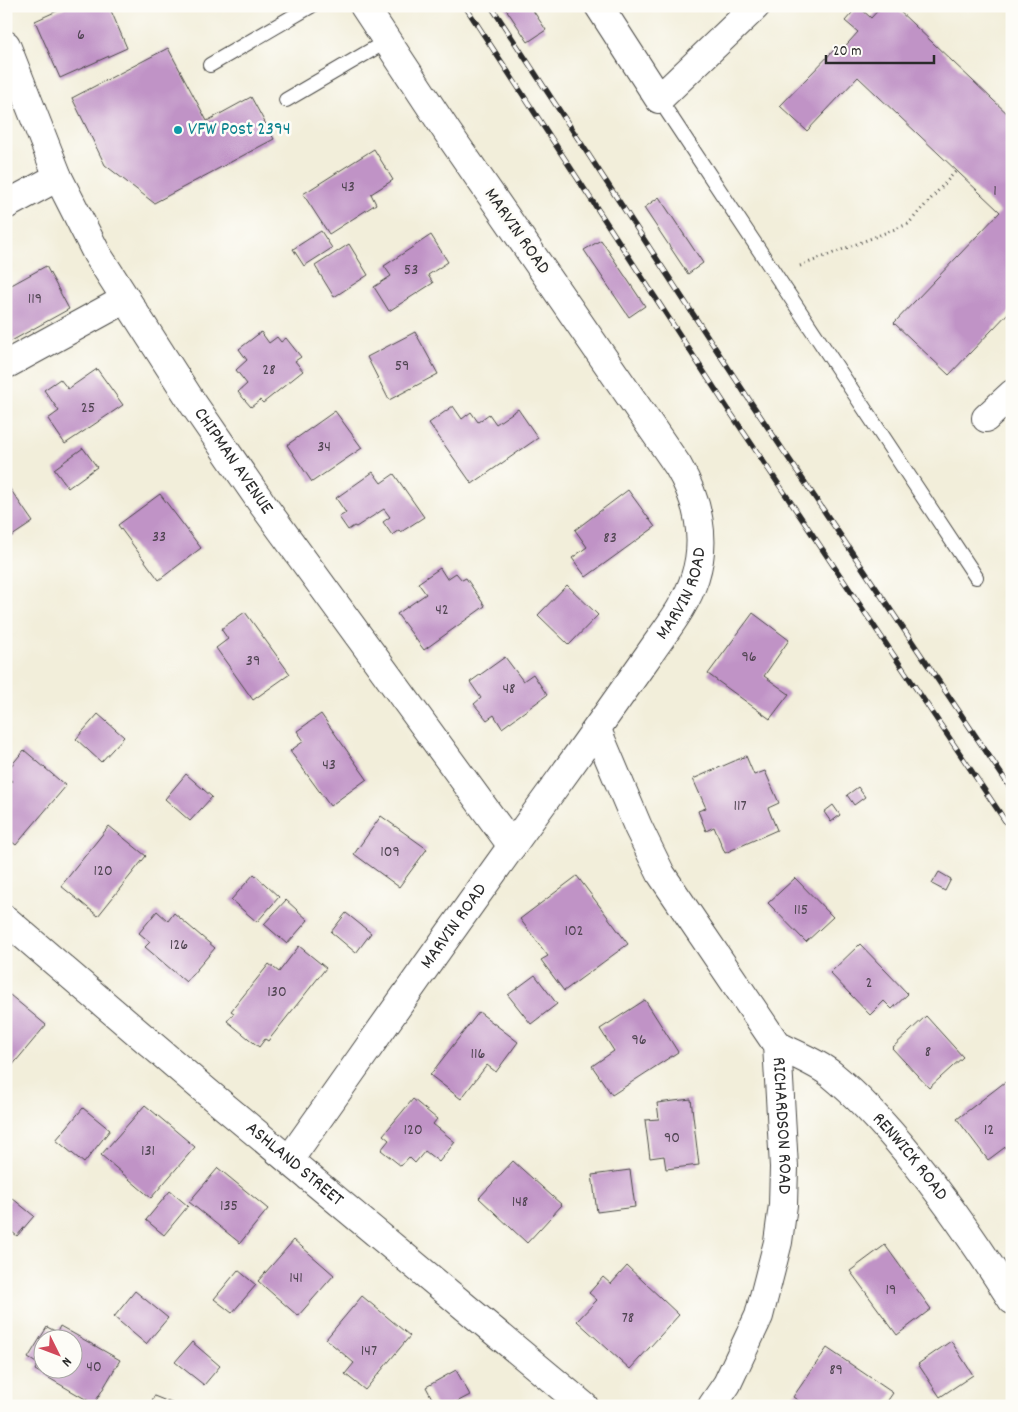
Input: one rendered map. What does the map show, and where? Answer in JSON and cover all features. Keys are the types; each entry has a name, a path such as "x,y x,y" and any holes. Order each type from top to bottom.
{"street":[{"name":"MARVIN ROAD","path":"289,1160 512,846 597,730 679,611 691,588 698,564 701,538 694,500 678,466 448,133 364,6"},
{"path":"599,6 659,99 756,6"},
{"name":"CHIPMAN AVENUE","path":"6,45 58,177 93,246 126,299 192,402 263,505 512,846"},
{"path":"6,205 58,177"},
{"path":"9,363 126,299"},
{"path":"986,418 1012,394"},
{"name":"RICHARDSON ROAD","path":"597,730 638,827 661,874 777,1045 784,1167 783,1205 778,1242 759,1316 731,1376 712,1406"},
{"name":"ASHLAND STREET","path":"6,920 289,1160 584,1406"},
{"name":"RENWICK ROAD","path":"777,1045 829,1072 856,1096 934,1188 1012,1300"}],"lane":[{"path":"210,65 311,6"},
{"path":"286,100 387,41"},
{"path":"659,99 976,577"}],"path":[{"path":"776,276 908,224 957,170"}],"building":[{"path":"68,6 109,6 127,48 60,78 35,21"},
{"path":"504,6 530,6 546,30 528,42"},
{"path":"858,6 871,18 882,6 894,6 1012,118 1012,309 949,375 894,323 1000,212 858,77 807,131 780,106 836,48 840,52 858,32 845,21"},
{"name":"VFW Post 2394","path":"168,48 207,121 251,97 274,139 154,203 105,165 72,98"},
{"path":"374,149 393,180 371,194 376,204 329,234 303,194"},
{"path":"659,197 703,263 688,274 644,208"},
{"path":"321,231 332,248 304,266 293,249"},
{"path":"431,235 448,262 428,275 433,283 389,311 374,287 391,276 384,266"},
{"path":"601,240 645,306 629,317 584,250"},
{"path":"349,244 368,275 334,297 315,266"},
{"path":"46,266 69,309 6,344 6,288"},
{"path":"261,332 269,343 277,337 281,342 286,338 301,357 295,361 303,371 263,403 260,400 251,407 238,392 247,384 236,370 247,360 239,349"},
{"path":"415,332 438,374 389,400 367,357"},
{"path":"97,369 123,405 65,444 48,419 59,411 44,390 60,379 68,389"},
{"path":"453,406 462,419 471,412 478,422 489,414 496,424 518,409 538,438 472,484 429,423"},
{"path":"335,411 362,448 312,482 287,445"},
{"path":"83,448 97,467 68,488 54,469"},
{"path":"373,472 381,483 394,474 424,517 401,532 399,530 392,535 383,522 390,517 384,509 348,530 339,517 346,513 336,498"},
{"path":"6,483 33,522 6,540"},
{"path":"628,490 655,527 586,577 572,558 587,547 575,530"},
{"path":"160,494 201,548 159,580 118,525"},
{"path":"440,568 447,579 456,573 462,580 466,578 485,606 424,650 397,614 426,594 418,583"},
{"path":"567,585 598,615 569,645 538,615"},
{"path":"245,612 290,674 253,700 216,648 228,639 221,629"},
{"path":"753,613 789,640 764,676 789,694 770,719 708,674"},
{"path":"505,657 523,681 533,674 547,695 502,728 494,715 487,720 474,704 481,698 470,682"},
{"path":"98,714 124,737 101,762 76,739"},
{"path":"321,714 367,779 330,806 290,751 304,741 297,731"},
{"path":"24,750 66,786 16,845 6,837 6,788 12,781 6,776 6,772"},
{"path":"746,756 754,775 765,771 779,803 768,808 777,830 725,853 714,827 706,831 698,811 706,808 693,779"},
{"path":"186,774 212,797 190,821 165,799"},
{"path":"858,787 865,797 854,805 847,795"},
{"path":"833,805 840,815 831,822 824,812"},
{"path":"381,816 427,849 399,887 354,854"},
{"path":"109,826 146,856 98,916 61,886"},
{"path":"939,872 951,879 945,891 932,884"},
{"path":"254,874 279,897 257,922 231,900"},
{"path":"577,876 628,944 564,991 541,960 548,956 520,919"},
{"path":"795,878 833,917 806,942 768,903"},
{"path":"286,900 308,920 287,944 264,924"},
{"path":"157,911 168,921 174,913 215,948 186,982 145,947 150,942 139,933"},
{"path":"346,913 371,933 356,953 331,932"},
{"path":"860,944 908,994 892,1009 884,1001 870,1015 830,973"},
{"path":"299,946 326,968 268,1041 265,1039 259,1047 227,1021 234,1013 231,1011 269,964 279,972"},
{"path":"535,975 557,1004 531,1024 508,995"},
{"path":"10,995 46,1025 6,1073 6,999"},
{"path":"645,1000 678,1052 612,1095 592,1066 614,1051 600,1029"},
{"path":"479,1012 518,1042 496,1072 487,1065 461,1099 430,1075"},
{"path":"926,1016 963,1057 929,1088 892,1048"},
{"path":"1005,1082 1012,1091 1012,1142 988,1160 957,1119"},
{"path":"413,1099 437,1119 433,1124 455,1142 439,1162 425,1151 415,1163 409,1157 401,1166 381,1150 389,1140 383,1135"},
{"path":"691,1099 699,1165 666,1169 664,1156 650,1158 645,1120 659,1119 657,1103"},
{"path":"145,1105 195,1147 151,1198 101,1155"},
{"path":"83,1108 110,1130 84,1163 56,1140"},
{"path":"513,1161 562,1205 527,1243 479,1198"},
{"path":"218,1168 268,1209 240,1243 189,1202"},
{"path":"630,1170 635,1207 597,1212 592,1175"},
{"path":"170,1191 188,1206 164,1235 146,1220"},
{"path":"12,1198 34,1216 17,1236 6,1227 6,1204"},
{"path":"294,1240 334,1275 298,1316 258,1281"},
{"path":"885,1245 931,1309 897,1335 850,1271"},
{"path":"627,1266 679,1315 630,1369 577,1321 597,1300 589,1293 603,1277 611,1284"},
{"path":"238,1270 256,1285 232,1313 214,1299"},
{"path":"135,1291 168,1318 146,1344 114,1317"},
{"path":"362,1296 410,1336 365,1390 345,1374 354,1363 326,1339"},
{"path":"60,1326 67,1330 58,1330"},
{"path":"82,1338 120,1360 94,1404 52,1380 82,1380"},
{"path":"951,1341 973,1375 940,1397 918,1364"},
{"path":"192,1342 220,1366 204,1385 175,1362"},
{"path":"827,1348 893,1393 884,1406 806,1406 793,1397"},
{"path":"32,1351 32,1360 28,1358"},
{"path":"456,1370 470,1395 449,1406 436,1406 426,1387"},
{"path":"154,1396 179,1406 150,1406"}],"railway":[{"path":"465,6 730,412 1012,831"},
{"path":"491,6 750,401 1012,790"}],"place":[{"name":"VFW Post 2394","path":"178,130"}]}
